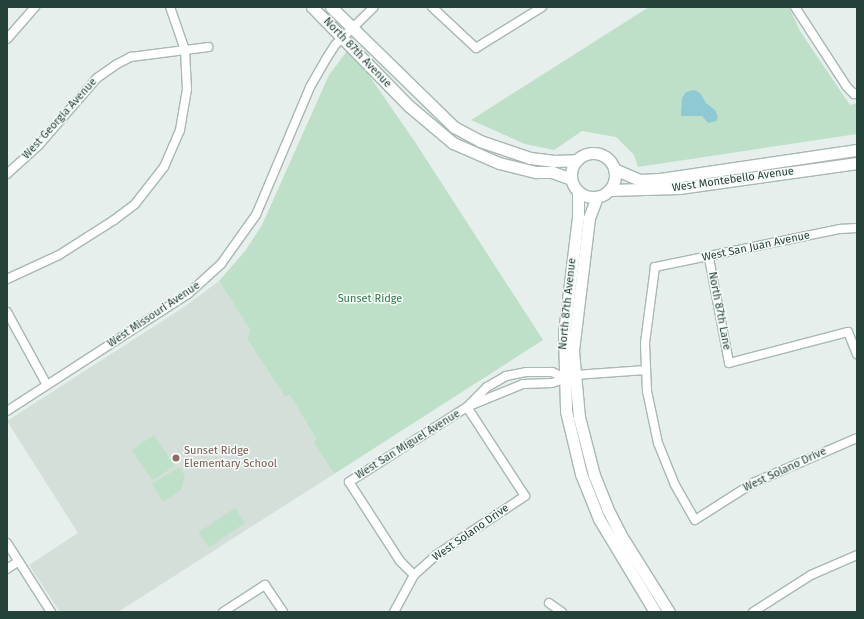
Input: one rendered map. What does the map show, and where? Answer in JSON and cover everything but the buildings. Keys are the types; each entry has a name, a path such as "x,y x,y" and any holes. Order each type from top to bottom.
{"street":[{"path":"7,38 35,7"},
{"path":"7,279 30,271 94,234 135,204 153,184 164,167 180,130 187,89 185,50 170,7"},
{"name":"North 87th Avenue","path":"312,7 409,106 453,143 499,163 536,172 552,172 572,179"},
{"name":"North 87th Avenue","path":"331,7 454,127 480,141 530,158 552,161 577,160"},
{"name":"West Missouri Avenue","path":"7,411 188,294 230,254 263,200 310,87 326,59 343,37 374,7"},
{"path":"432,7 476,48 542,7"},
{"path":"795,7 846,88 855,93"},
{"name":"West Georgia Avenue","path":"7,174 39,145 97,78 117,64 131,57 208,46"},
{"name":"West Montebello Avenue","path":"614,169 640,180 660,179 857,150"},
{"path":"588,154 600,154 609,160 614,169 614,180 609,190 597,197 584,195 578,191 572,179 573,166 577,160 588,154"},
{"name":"West Montebello Avenue","path":"609,190 680,188 857,163"},
{"name":"North 87th Avenue","path":"578,191 578,217 564,332 566,411 571,440 590,498 611,542 655,612"},
{"name":"North 87th Avenue","path":"597,197 589,218 576,321 575,375 582,431 594,475 620,534 669,612"},
{"name":"West San Juan Avenue","path":"646,370 648,307 655,267 709,258 840,229 857,228"},
{"name":"North 87th Lane","path":"709,258 729,364 848,332 857,354"},
{"path":"7,312 46,385"},
{"name":"West San Miguel Avenue","path":"414,575 400,561 349,482 467,407 523,384 552,383 564,377 575,375 646,370"},
{"name":"West Solano Drive","path":"646,370 658,443 675,485 695,520 753,483 857,438"},
{"name":"West San Miguel Avenue","path":"467,407 487,387 500,380 526,372 552,372 564,377"},
{"path":"500,380 506,391"},
{"name":"West Solano Drive","path":"394,612 414,575 462,536 525,496 467,407"},
{"path":"7,543 52,612"},
{"path":"753,612 763,609 811,575 857,555"},
{"path":"7,569 18,561"},
{"path":"223,612 265,585 283,612"},
{"path":"549,603 562,612"}],"shaded area":[{"name":"Sunset Ridge Elementary School","path":"219,281 250,330 247,339 285,397 290,395 316,439 313,442 334,474 118,612 60,612 29,565 78,533 7,421 184,307"}],"green space":[{"path":"649,7 789,7 800,31 850,105 857,103 857,134 638,167 634,155 616,137 582,131 554,150 525,144 471,120"},
{"name":"Sunset Ridge","path":"347,51 353,52 415,142 543,340 334,474 313,442 316,439 290,395 285,397 247,339 250,330 219,281 245,251 262,225 329,75"},
{"path":"154,435 175,466 152,481 132,450"},
{"path":"179,467 185,476 181,490 163,502 152,484"},
{"path":"235,508 245,523 209,548 199,533"}],"water":[{"path":"694,90 700,93 706,103 715,110 718,117 716,121 708,123 702,116 681,116 682,98 686,92"}],"place":[{"name":"Sunset Ridge Elementary School","path":"176,458"}]}
